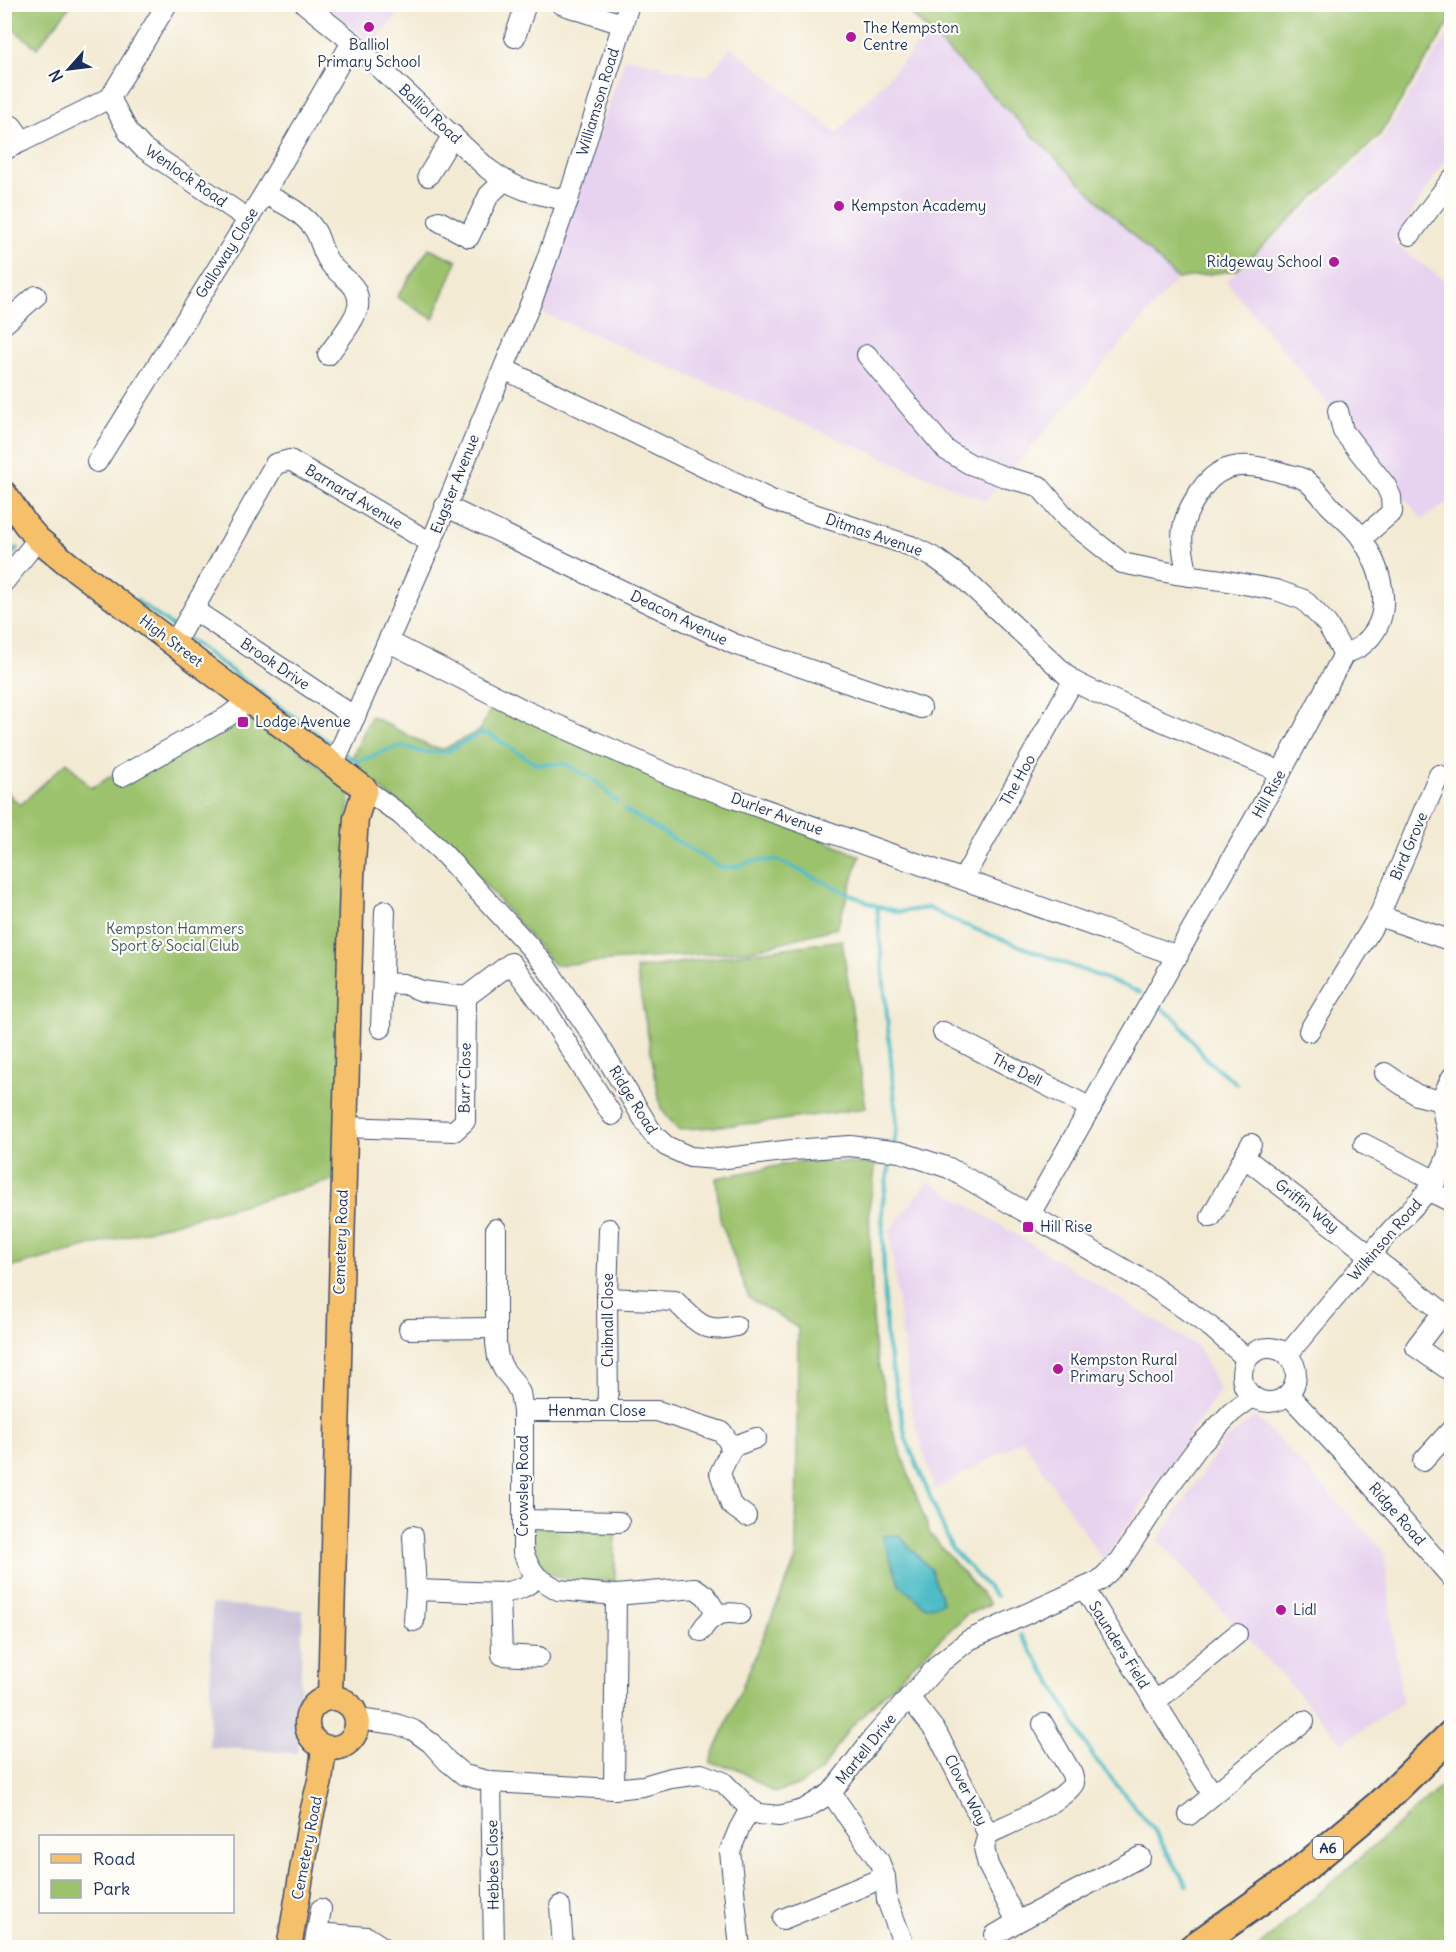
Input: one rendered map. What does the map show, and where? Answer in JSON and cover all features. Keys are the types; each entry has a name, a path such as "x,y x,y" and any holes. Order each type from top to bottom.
{"highway":[{"name":"A6","path":"1192,1947 1292,1878 1379,1805 1452,1734"}],"main road":[{"name":"High Street","path":"4,493 38,539 67,563 178,636 246,698 346,766"},
{"name":"Cemetery Road","path":"330,1697 352,878 356,818 346,766"},
{"path":"330,1697 342,1699 351,1706 358,1719 356,1733 346,1745 334,1749 324,1748 314,1742 307,1727 307,1717 316,1703 330,1697"},
{"name":"Cemetery Road","path":"289,1947 324,1748"}],"street":[{"path":"4,150 110,98 167,4"},
{"name":"Balliol Road","path":"305,4 352,42 504,181 542,196 568,200"},
{"path":"515,37 526,4"},
{"path":"561,4 622,24"},
{"name":"Williamson Road","path":"568,200 629,4"},
{"name":"Galloway Close","path":"97,462 264,194 352,42"},
{"name":"Wenlock Road","path":"110,98 129,133 143,148 248,219"},
{"path":"4,122 12,126 23,141"},
{"path":"428,176 453,135"},
{"path":"1410,236 1452,179"},
{"path":"439,221 469,237 489,195 504,181"},
{"path":"264,194 288,205 303,216 314,229 325,257 333,268 352,283 358,297 357,308 328,355"},
{"name":"Eugster Avenue","path":"346,766 355,717 504,369 534,295 568,200"},
{"path":"17,319 36,296"},
{"path":"867,354 946,450 970,464 1039,486 1068,519 1122,563 1188,576 1276,590 1304,600 1327,624 1344,654 1360,647 1379,626 1384,605 1382,583 1362,538 1305,480 1260,466 1234,466 1214,474 1192,502 1182,526 1182,551 1188,576"},
{"name":"Ditmas Avenue","path":"504,369 771,500 911,546 935,558 964,579 1073,681 1281,772"},
{"path":"1338,411 1342,431 1386,486 1391,497 1392,512 1362,538"},
{"name":"Barnard Avenue","path":"194,610 274,464 290,460 431,543"},
{"name":"Deacon Avenue","path":"445,506 734,644 921,708"},
{"path":"4,582 38,539"},
{"path":"178,636 194,610"},
{"name":"Brook Drive","path":"194,610 355,717"},
{"name":"Durler Avenue","path":"389,642 528,712 674,777 1178,956"},
{"name":"Hill Rise","path":"1030,1214 1178,956 1344,654"},
{"name":"The Hoo","path":"965,880 968,870 1073,681"},
{"path":"122,776 227,717 239,708 246,698"},
{"name":"Ridge Road","path":"346,766 440,850 546,966 594,1037 653,1134 666,1146 690,1157 718,1160 792,1150 850,1146 894,1151 949,1168 1148,1283 1212,1328 1247,1359"},
{"name":"Bird Grove","path":"1309,1031 1379,916 1439,776"},
{"path":"381,1028 385,911"},
{"path":"1379,916 1452,941"},
{"path":"382,983 404,984 422,991 466,997 511,963 546,1010 612,1115"},
{"name":"Burr Close","path":"345,1127 454,1131 465,1121 466,997"},
{"name":"The Dell","path":"943,1032 1091,1108"},
{"path":"1385,1073 1417,1095 1445,1108 1452,1077"},
{"name":"Wilkinson Road","path":"1287,1355 1381,1240 1433,1186 1448,1155 1445,1108"},
{"path":"1365,1144 1433,1186 1452,1202"},
{"name":"Griffin Way","path":"1211,1217 1247,1150 1371,1255 1443,1312 1416,1347 1452,1372"},
{"name":"Crowsley Road","path":"496,1229 495,1328 498,1358 520,1393 523,1411 523,1552 529,1566 537,1576"},
{"name":"Chibnall Close","path":"608,1411 609,1229"},
{"path":"607,1298 675,1302 700,1325 720,1330 736,1326"},
{"path":"409,1329 495,1328"},
{"path":"1270,1348 1287,1355 1296,1374 1295,1383 1288,1394 1281,1400 1268,1402 1252,1397 1242,1381 1242,1372 1247,1359 1254,1352 1270,1348"},
{"name":"Ridge Road","path":"1288,1394 1452,1578"},
{"name":"Martell Drive","path":"750,1809 759,1814 779,1816 803,1810 831,1793 873,1738 909,1697 940,1663 969,1640 1100,1581 1120,1561 1167,1489 1198,1447 1232,1412 1252,1397"},
{"name":"Henman Close","path":"523,1411 657,1411 722,1432 732,1447"},
{"path":"1423,1461 1452,1429"},
{"path":"746,1516 731,1505 720,1473 732,1447 756,1438"},
{"path":"523,1520 619,1522"},
{"path":"413,1536 416,1590 414,1621"},
{"path":"416,1590 500,1593 527,1586 537,1576 558,1590 616,1595 695,1588 706,1596 717,1614"},
{"name":"Saunders Field","path":"1084,1588 1213,1795"},
{"path":"500,1593 495,1661 539,1657"},
{"path":"614,1789 616,1595"},
{"path":"701,1631 707,1621 717,1614 729,1612 740,1614"},
{"name":"Saunders Field","path":"1155,1702 1237,1634"},
{"name":"Clover Way","path":"909,1697 937,1733 988,1834 984,1848 988,1865 1017,1922"},
{"path":"358,1719 396,1724 413,1730 464,1775 491,1782 614,1789 643,1786 671,1778 701,1774 723,1782 750,1809 730,1851 740,1947"},
{"path":"1189,1815 1304,1721"},
{"path":"988,1834 1070,1791 1074,1783 1072,1774 1043,1724"},
{"name":"Hebbes Close","path":"491,1782 494,1947"},
{"path":"831,1793 879,1861 885,1877 887,1900 905,1947"},
{"path":"995,1935 1140,1857"},
{"path":"783,1919 885,1877"},
{"path":"560,1906 563,1947"},
{"path":"321,1909 316,1940 367,1937 384,1947"}],"shaded area":[{"name":"Balliol Primary School","path":"324,5 407,5 372,44"},
{"name":"Ridgeway School","path":"1451,29 1451,150 1393,243 1451,285 1451,501 1422,519 1226,281 1381,140"},
{"name":"Kempston Academy","path":"930,32 1177,279 985,501 538,311 625,58 707,77 731,47 837,133"},
{"name":"Kempston Rural Primary School","path":"929,1181 1198,1347 1220,1390 1103,1561 1023,1440 935,1490 912,1413 889,1231"},
{"path":"1256,1416 1384,1551 1402,1703 1343,1743 1158,1540 1224,1441"},
{"path":"212,1604 303,1610 298,1753 209,1747"}],"green space":[{"path":"5,4 71,5 37,48 5,23"},
{"path":"1451,4 1451,20 1379,136 1237,270 1177,279 902,5"},
{"path":"429,248 457,261 433,319 397,297"},
{"name":"Kempston Hammers Sport & Social Club","path":"236,698 349,791 341,1178 5,1269 4,789 20,805 67,762 91,788 222,712"},
{"path":"494,702 860,856 837,928 748,951 554,965 451,845 362,774 353,756 371,716 431,747 444,749 479,731"},
{"path":"842,940 866,1108 767,1122 678,1130 661,1109 636,969"},
{"path":"802,1161 876,1164 869,1209 874,1344 892,1428 930,1534 990,1604 966,1615 923,1655 847,1731 823,1769 801,1784 774,1793 736,1768 710,1763 796,1559 798,1328 749,1298 720,1219 716,1178"},
{"path":"533,1527 615,1527 615,1581 574,1582 548,1573 534,1552"},
{"path":"1451,1778 1451,1947 1258,1947"}],"water":[{"path":"899,1535 931,1570 943,1603 926,1607 900,1585 882,1536"}],"waterway":[{"path":"4,564 17,548"},
{"path":"136,600 176,629"},
{"path":"184,636 335,747"},
{"path":"346,755 354,760 363,760 403,746 422,752 446,752 479,734 489,734 536,764 566,764 597,782 617,802"},
{"path":"625,810 720,867 735,867 752,861 777,860 871,904 899,912 928,908 962,924 1140,992"},
{"path":"877,906 897,1127 894,1144"},
{"path":"1156,1004 1177,1020 1206,1059 1237,1084"},
{"path":"891,1157 882,1207 886,1337 906,1439 952,1549 996,1596"},
{"path":"1021,1635 1051,1681 1092,1755 1154,1830 1187,1885"}],"place":[{"name":"Balliol Primary School","path":"369,27"},
{"name":"The Kempston Centre","path":"851,37"},
{"name":"Kempston Academy","path":"839,206"},
{"name":"Ridgeway School","path":"1334,262"},
{"name":"Lodge Avenue","path":"243,722"},
{"name":"Hill Rise","path":"1028,1227"},
{"name":"Kempston Rural Primary School","path":"1058,1369"},
{"name":"Lidl","path":"1281,1610"}]}
